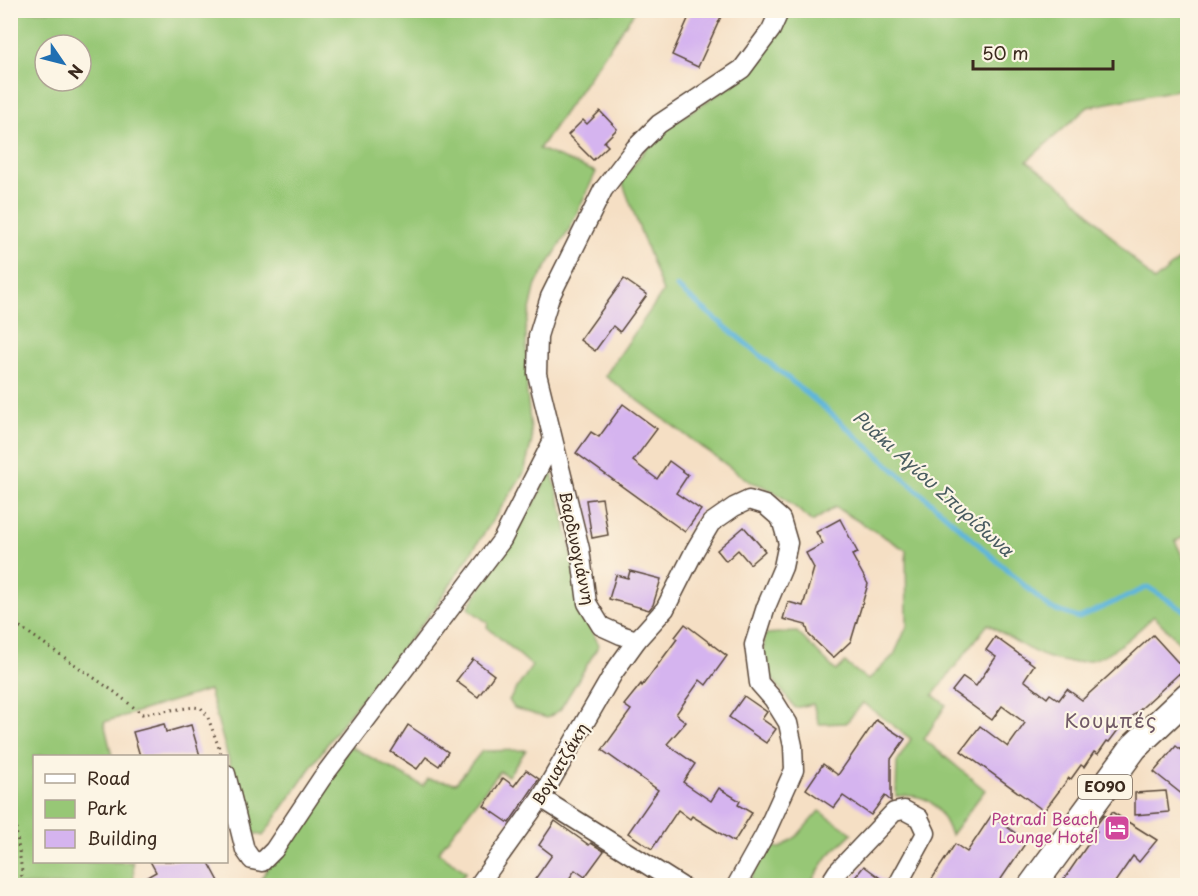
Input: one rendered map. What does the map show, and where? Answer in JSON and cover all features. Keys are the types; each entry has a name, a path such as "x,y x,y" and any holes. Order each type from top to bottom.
{"main road":[{"name":"ΕΟ90","path":"1032,885 1134,747 1188,696"}],"street":[{"name":"Βαρδινογιάννη","path":"637,640 601,626 587,603 580,549 537,374 537,336 550,297 603,190 635,148 659,124 742,69 771,30 780,10"},
{"path":"228,782 245,850 252,860 262,862 269,857 322,778 502,540 552,442"},
{"path":"637,640 665,609 711,523 749,500 765,504 781,519 788,543 783,567 766,607 754,645 759,683 788,723 793,746 794,770 765,834 736,885"},
{"name":"Βογιατζάκη","path":"478,885 541,798 614,672 637,640"},
{"path":"541,798 681,885"},
{"path":"828,885 837,872 894,812 904,810 919,818 926,833 897,885"}],"path":[{"path":"10,620 116,693 142,714 201,708 207,715 222,755"},
{"path":"10,786 22,872 21,885"}],"green space":[{"path":"10,11 635,11 539,149 596,172 569,230 536,284 526,327 527,393 532,440 524,473 434,609 342,723 263,836 249,832 209,690 104,722 112,755 33,755 33,863 133,863 136,885 11,885"},
{"path":"788,11 1187,11 1187,88 1088,107 1027,161 1070,193 1154,281 1187,253 1188,535 1175,541 1187,565 1187,651 1154,616 1119,646 1084,662 1051,659 1019,644 988,624 933,695 946,705 924,739 985,790 951,835 942,816 932,803 917,796 896,796 897,762 911,739 863,703 846,723 819,724 813,704 795,708 762,665 765,634 797,632 836,671 845,663 868,680 894,655 907,626 906,550 835,507 812,522 783,498 759,484 750,482 605,376 663,292 622,181 661,131 746,76"},
{"path":"550,467 563,512 583,614 599,645 560,710 547,718 514,708 509,700 532,666 487,627 488,623 468,608 539,495"},
{"path":"350,746 423,786 428,779 456,783 482,751 526,750 508,776 500,771 438,852 466,872 456,885 256,886"},
{"path":"819,811 852,833 828,856 809,885 747,886 767,846 780,848 797,836"}],"building":[{"path":"692,10 724,10 698,67 672,55"},
{"path":"600,111 617,129 604,142 608,146 593,160 568,135 583,120 587,124"},
{"path":"624,279 647,295 620,332 613,326 595,351 580,340"},
{"path":"623,404 657,429 633,461 657,479 669,461 688,475 676,493 701,510 685,532 576,453 591,432 599,437"},
{"path":"602,498 608,535 592,538 586,500"},
{"path":"840,519 858,553 852,555 868,584 851,641 833,658 809,635 806,625 783,619 788,602 803,606 814,568 806,553 823,544 816,532"},
{"path":"744,527 765,551 750,564 738,550 726,561 717,550"},
{"path":"630,571 661,579 653,605 649,610 609,599 616,575 628,578"},
{"path":"685,624 727,656 706,685 700,680 676,714 686,722 667,744 695,764 683,782 711,801 719,788 740,801 738,805 752,813 734,842 692,816 690,819 678,810 652,849 628,833 658,790 602,750 631,710 624,705 641,684 642,686 677,639 675,637"},
{"path":"1153,635 1184,669 1118,730 1098,754 1094,752 1084,767 1081,765 1044,811 961,751 980,726 1008,747 1025,723 1002,706 992,720 952,691 963,677 976,686 996,657 986,650 995,637 1034,665 1024,680 1047,698 1050,694 1059,700 1067,689 1082,700"},
{"path":"473,659 494,675 478,697 456,681"},
{"path":"744,696 767,712 762,719 776,729 766,743 729,717"},
{"path":"876,720 905,739 891,759 891,801 885,796 871,815 843,796 834,808 806,789 823,764 838,775"},
{"path":"164,724 166,732 191,725 200,755 140,755 133,732"},
{"path":"408,725 448,752 439,766 426,757 417,769 391,752"},
{"path":"1176,746 1188,755 1188,799 1154,772"},
{"path":"526,770 539,779 509,823 484,806 503,778 514,786"},
{"path":"1166,791 1169,812 1135,815 1135,793"},
{"path":"1112,812 1157,840 1139,862 1133,856 1113,885 1060,885 1097,831 1094,828 1104,815 1108,818"},
{"path":"991,816 1027,841 997,885 928,885 955,844 967,852"},
{"path":"555,821 589,845 591,843 604,851 585,877 575,870 565,885 531,885 552,855 539,845"},
{"path":"151,863 209,863 221,885 133,885 156,872"},
{"path":"864,866 887,883 886,885 849,885"}],"waterway":[{"name":"Ρυάκι Αγίου Σπυρίδωνα","path":"677,287 828,411 1050,608 1079,618 1148,587 1188,613"}],"place":[{"name":"Petradi Beach Lounge Hotel","path":"1117,828"}],"district":[{"name":"Κουμπές","path":"1111,721"}]}
